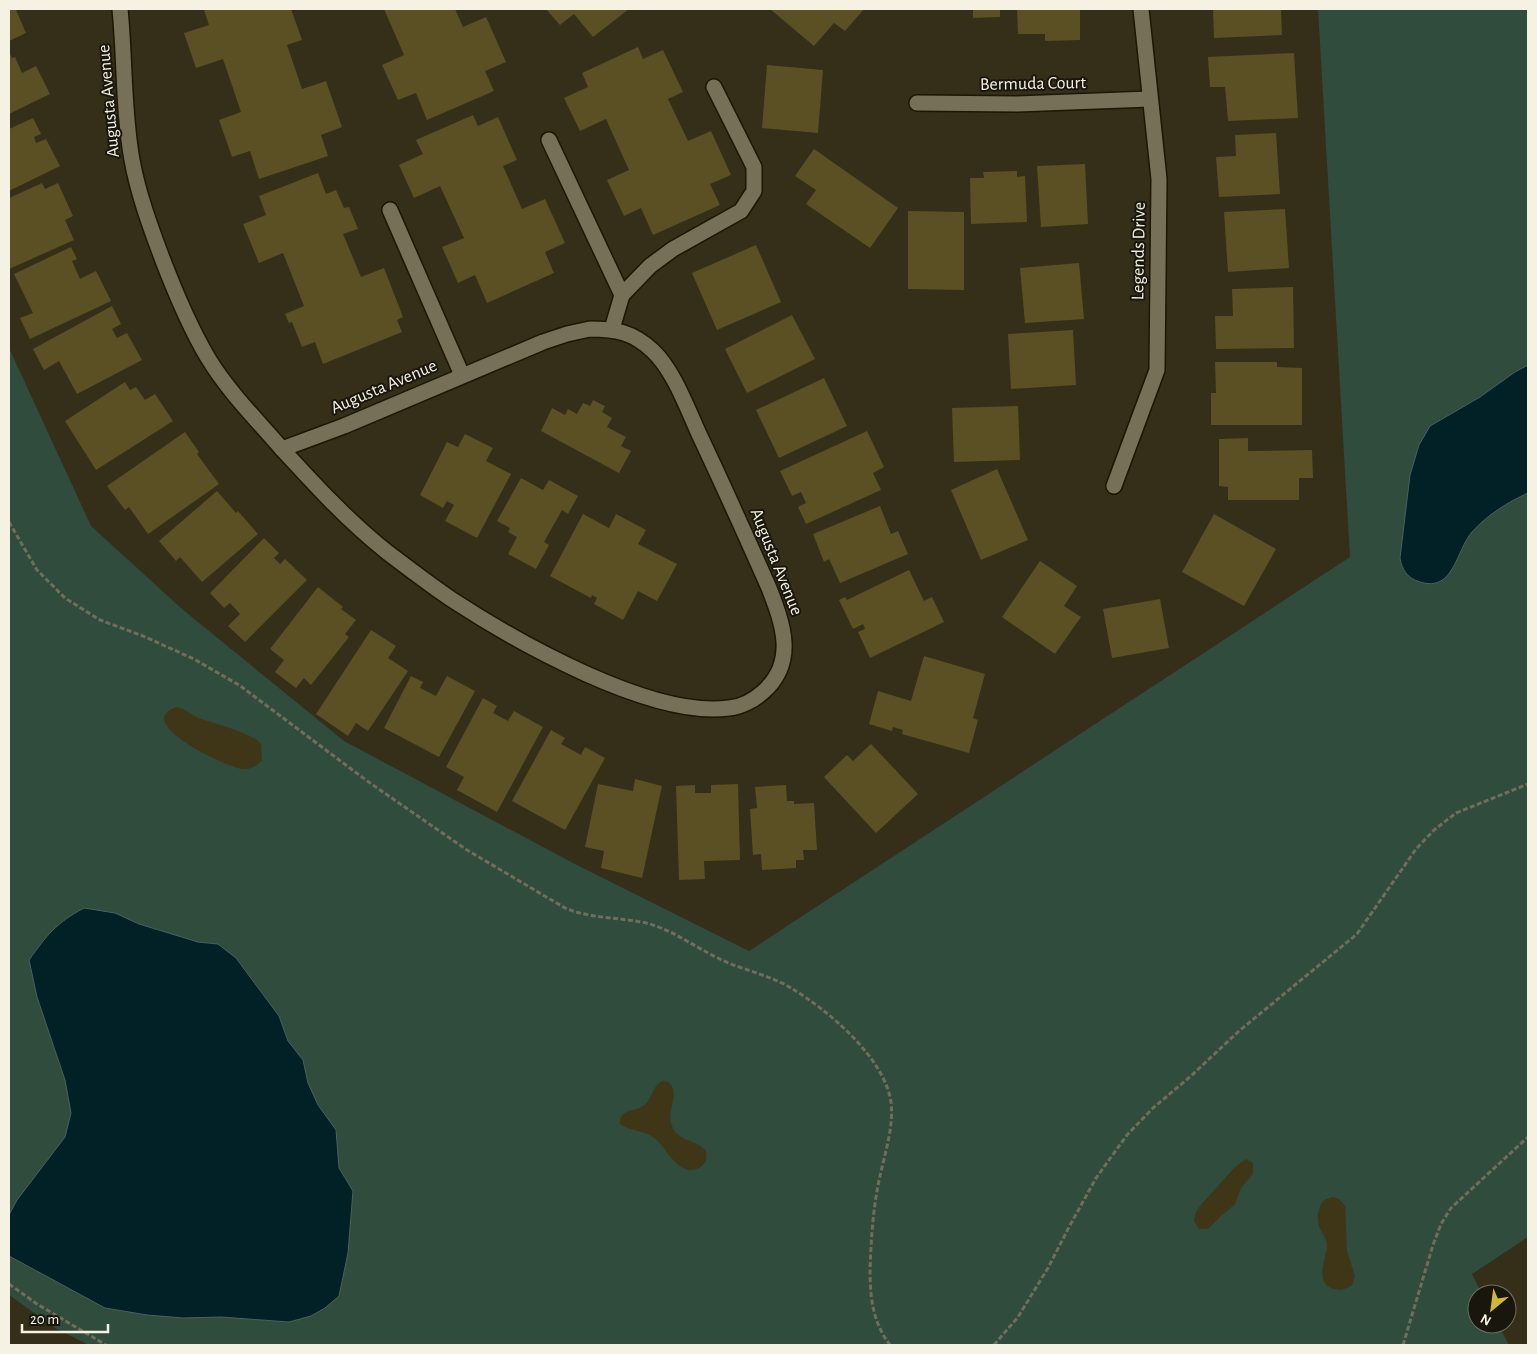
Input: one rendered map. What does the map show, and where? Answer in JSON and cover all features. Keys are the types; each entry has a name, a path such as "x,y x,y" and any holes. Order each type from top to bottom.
{"street":[{"name":"Augusta Avenue","path":"120,9 132,162 151,228 191,328 226,385 282,449 333,504 387,552 450,598 519,639 589,674 654,699 706,709 740,706 768,688 780,669 784,658 785,644 780,617 744,530 666,367 660,358 634,337 612,329 590,329 567,334 462,375 344,426 282,449"},
{"name":"Legends Drive","path":"1114,486 1157,370 1159,179 1141,9"},
{"path":"612,329 622,295 650,266 673,249 741,211 754,191 754,167 714,87"},
{"name":"Bermuda Court","path":"917,103 1017,104 1150,99"},
{"path":"549,140 622,295"},
{"path":"390,210 462,375"}],"path":[{"path":"9,522 37,570 65,598 100,620 194,659 239,685 350,769 468,850 565,908 581,914 648,924 673,932 717,958 772,978 810,1000 846,1030 862,1046 887,1085 891,1102 891,1119 879,1178 872,1234 870,1280 872,1305 876,1321 881,1334 890,1345"},
{"path":"994,1345 1018,1318 1048,1268 1096,1178 1127,1135 1238,1031 1357,934 1416,849 1434,830 1456,813 1528,784"},
{"path":"1402,1345 1410,1326 1433,1245 1441,1224 1451,1208 1528,1137"},
{"path":"9,1284 52,1314 106,1345"}],"green space":[{"path":"1318,9 1528,9 1528,1237 1472,1274 1477,1284 1467,1284 1467,1334 1503,1334 1509,1345 89,1345 57,1329 9,1295 9,348 91,526 182,609 344,741 573,863 749,951 1350,557"}],"sand":[{"path":"176,707 201,719 257,740 261,744 262,760 253,767 242,769 219,761 186,743 173,733 165,723 165,714"},
{"path":"663,1081 668,1082 672,1086 674,1096 670,1118 677,1134 706,1151 706,1161 699,1168 684,1169 673,1160 653,1137 620,1124 620,1119 624,1113 643,1106 649,1100 656,1086"},
{"path":"1246,1159 1253,1163 1253,1174 1241,1188 1235,1204 1208,1229 1199,1229 1194,1221 1195,1214 1200,1206 1234,1168"},
{"path":"1333,1197 1339,1199 1345,1206 1347,1251 1355,1276 1352,1285 1341,1290 1327,1286 1322,1275 1327,1244 1319,1225 1318,1212 1324,1200"}],"water":[{"path":"1528,365 1528,493 1498,510 1472,532 1447,576 1431,584 1415,580 1406,573 1400,558 1410,475 1419,445 1430,426 1480,397"},
{"path":"84,908 115,913 139,924 198,942 218,944 236,958 279,1016 288,1041 303,1060 308,1083 318,1105 336,1130 339,1168 353,1191 348,1253 339,1296 325,1308 311,1316 289,1322 221,1317 183,1318 147,1315 105,1308 9,1256 9,1215 17,1200 65,1137 71,1113 65,1080 37,997 29,960 53,930"}],"building":[{"path":"9,9 19,9 16,10 26,33 9,41"},
{"path":"291,9 302,40 287,45 302,89 326,81 342,127 321,135 328,156 259,179 250,151 232,157 219,120 241,112 223,59 196,68 184,33 209,25 204,10"},
{"path":"384,9 455,9 463,27 486,17 506,62 485,71 494,91 427,120 416,93 398,100 382,65 404,55"},
{"path":"546,9 629,9 593,37 574,14 560,25"},
{"path":"770,9 864,9 845,31 834,23 814,46"},
{"path":"973,9 1000,9 1000,17 973,18"},
{"path":"1017,9 1080,9 1080,40 1045,41 1045,34 1018,34"},
{"path":"1213,9 1281,9 1282,35 1214,38"},
{"path":"638,47 643,59 663,50 683,92 668,99 688,141 711,131 731,175 710,184 720,205 653,235 641,208 624,216 607,180 629,170 606,119 580,131 564,98 588,87 582,73"},
{"path":"9,52 12,58 15,57 22,73 36,66 50,94 9,114"},
{"path":"1294,53 1298,118 1228,121 1225,87 1210,87 1208,57"},
{"path":"767,65 823,70 818,133 762,128"},
{"path":"473,115 478,126 498,117 517,160 503,166 522,209 545,199 565,243 545,252 554,273 487,303 475,275 458,283 442,247 464,238 440,186 414,198 399,165 423,154 416,140"},
{"path":"33,118 41,134 34,137 36,143 46,139 60,166 9,191 9,129"},
{"path":"1276,133 1280,194 1219,197 1216,157 1236,156 1235,135"},
{"path":"814,149 898,208 870,248 806,204 816,190 795,176"},
{"path":"1085,164 1088,224 1041,227 1037,166"},
{"path":"1017,171 1017,177 1025,176 1027,222 971,224 970,178 984,178 983,172"},
{"path":"318,173 326,194 336,190 344,208 349,207 358,229 343,234 361,277 384,268 403,317 397,320 402,332 323,364 315,342 302,347 292,322 289,323 285,314 304,306 283,253 259,263 243,224 266,215 259,196"},
{"path":"42,183 45,189 58,183 73,216 65,220 74,240 9,269 9,198"},
{"path":"1285,209 1289,268 1228,272 1224,212"},
{"path":"908,211 964,212 964,290 908,289"},
{"path":"756,245 781,302 717,330 692,273"},
{"path":"71,247 77,259 72,261 80,279 96,271 111,301 30,339 20,318 33,313 14,274"},
{"path":"1079,263 1084,319 1025,323 1020,268"},
{"path":"1293,287 1294,348 1216,349 1215,316 1233,316 1232,289"},
{"path":"112,306 121,324 112,329 117,338 127,333 142,360 77,394 59,361 44,370 33,349"},
{"path":"792,315 815,359 747,393 725,349"},
{"path":"1073,330 1076,385 1011,389 1008,334"},
{"path":"1215,362 1277,362 1277,367 1302,368 1302,425 1211,425 1211,393 1216,393"},
{"path":"824,378 847,426 779,458 756,410"},
{"path":"125,382 130,390 136,387 145,400 155,394 173,421 96,470 65,421"},
{"path":"593,400 605,406 602,412 612,418 607,427 626,437 621,446 631,451 619,473 541,431 552,408 565,415 568,409 577,414 583,403 590,406"},
{"path":"1018,406 1020,460 954,462 952,408"},
{"path":"867,431 884,467 873,473 881,490 806,524 798,507 806,503 801,492 792,496 780,471"},
{"path":"185,432 199,452 197,454 219,484 148,534 129,507 125,510 107,486"},
{"path":"465,434 493,448 486,461 511,474 477,538 445,521 454,505 447,501 443,508 420,495 447,442 458,447"},
{"path":"1248,438 1248,451 1312,450 1313,478 1299,478 1299,500 1228,500 1228,487 1219,486 1219,439"},
{"path":"997,469 1028,540 981,560 951,490"},
{"path":"521,478 543,490 549,480 578,496 568,514 562,510 544,542 549,545 536,569 508,554 517,537 508,532 510,528 497,521"},
{"path":"217,491 258,534 202,582 180,557 176,561 159,541"},
{"path":"880,506 891,534 898,531 908,554 840,583 829,559 824,562 813,534"},
{"path":"583,514 609,528 616,514 646,530 638,544 677,564 657,601 638,591 623,620 594,604 597,598 592,595 591,598 550,576"},
{"path":"1214,514 1276,549 1244,606 1182,572"},
{"path":"264,538 279,553 274,558 280,564 285,559 307,580 245,642 228,626 240,614 230,603 224,608 210,593"},
{"path":"1040,561 1077,586 1064,606 1081,617 1055,654 1002,617"},
{"path":"909,570 924,601 932,597 944,622 870,658 858,632 865,629 863,624 853,629 839,600 845,597 847,600"},
{"path":"318,587 343,607 341,609 356,620 345,634 349,637 311,685 304,678 296,688 275,672 284,660 270,649"},
{"path":"1160,599 1169,648 1112,658 1103,609"},
{"path":"371,630 396,646 388,658 408,671 368,731 356,723 348,736 316,714"},
{"path":"924,656 985,674 973,718 978,720 969,753 902,734 903,730 893,727 892,731 869,724 878,691 911,701"},
{"path":"411,676 423,682 420,688 436,696 447,676 475,691 439,757 384,728"},
{"path":"483,698 497,706 493,713 508,721 514,711 543,727 497,812 457,790 464,777 446,767"},
{"path":"551,730 565,738 561,744 581,755 585,747 605,758 565,830 512,801"},
{"path":"871,744 918,794 876,833 824,777 847,755 853,761"},
{"path":"635,779 662,786 642,878 601,868 604,851 585,847 598,784 633,791"},
{"path":"738,784 740,860 704,861 705,879 679,880 676,786 695,785 695,793 711,793 711,785"},
{"path":"786,785 787,801 794,801 794,804 814,803 817,850 803,850 804,860 796,860 796,868 762,870 761,854 753,855 750,809 757,808 755,787"}]}
